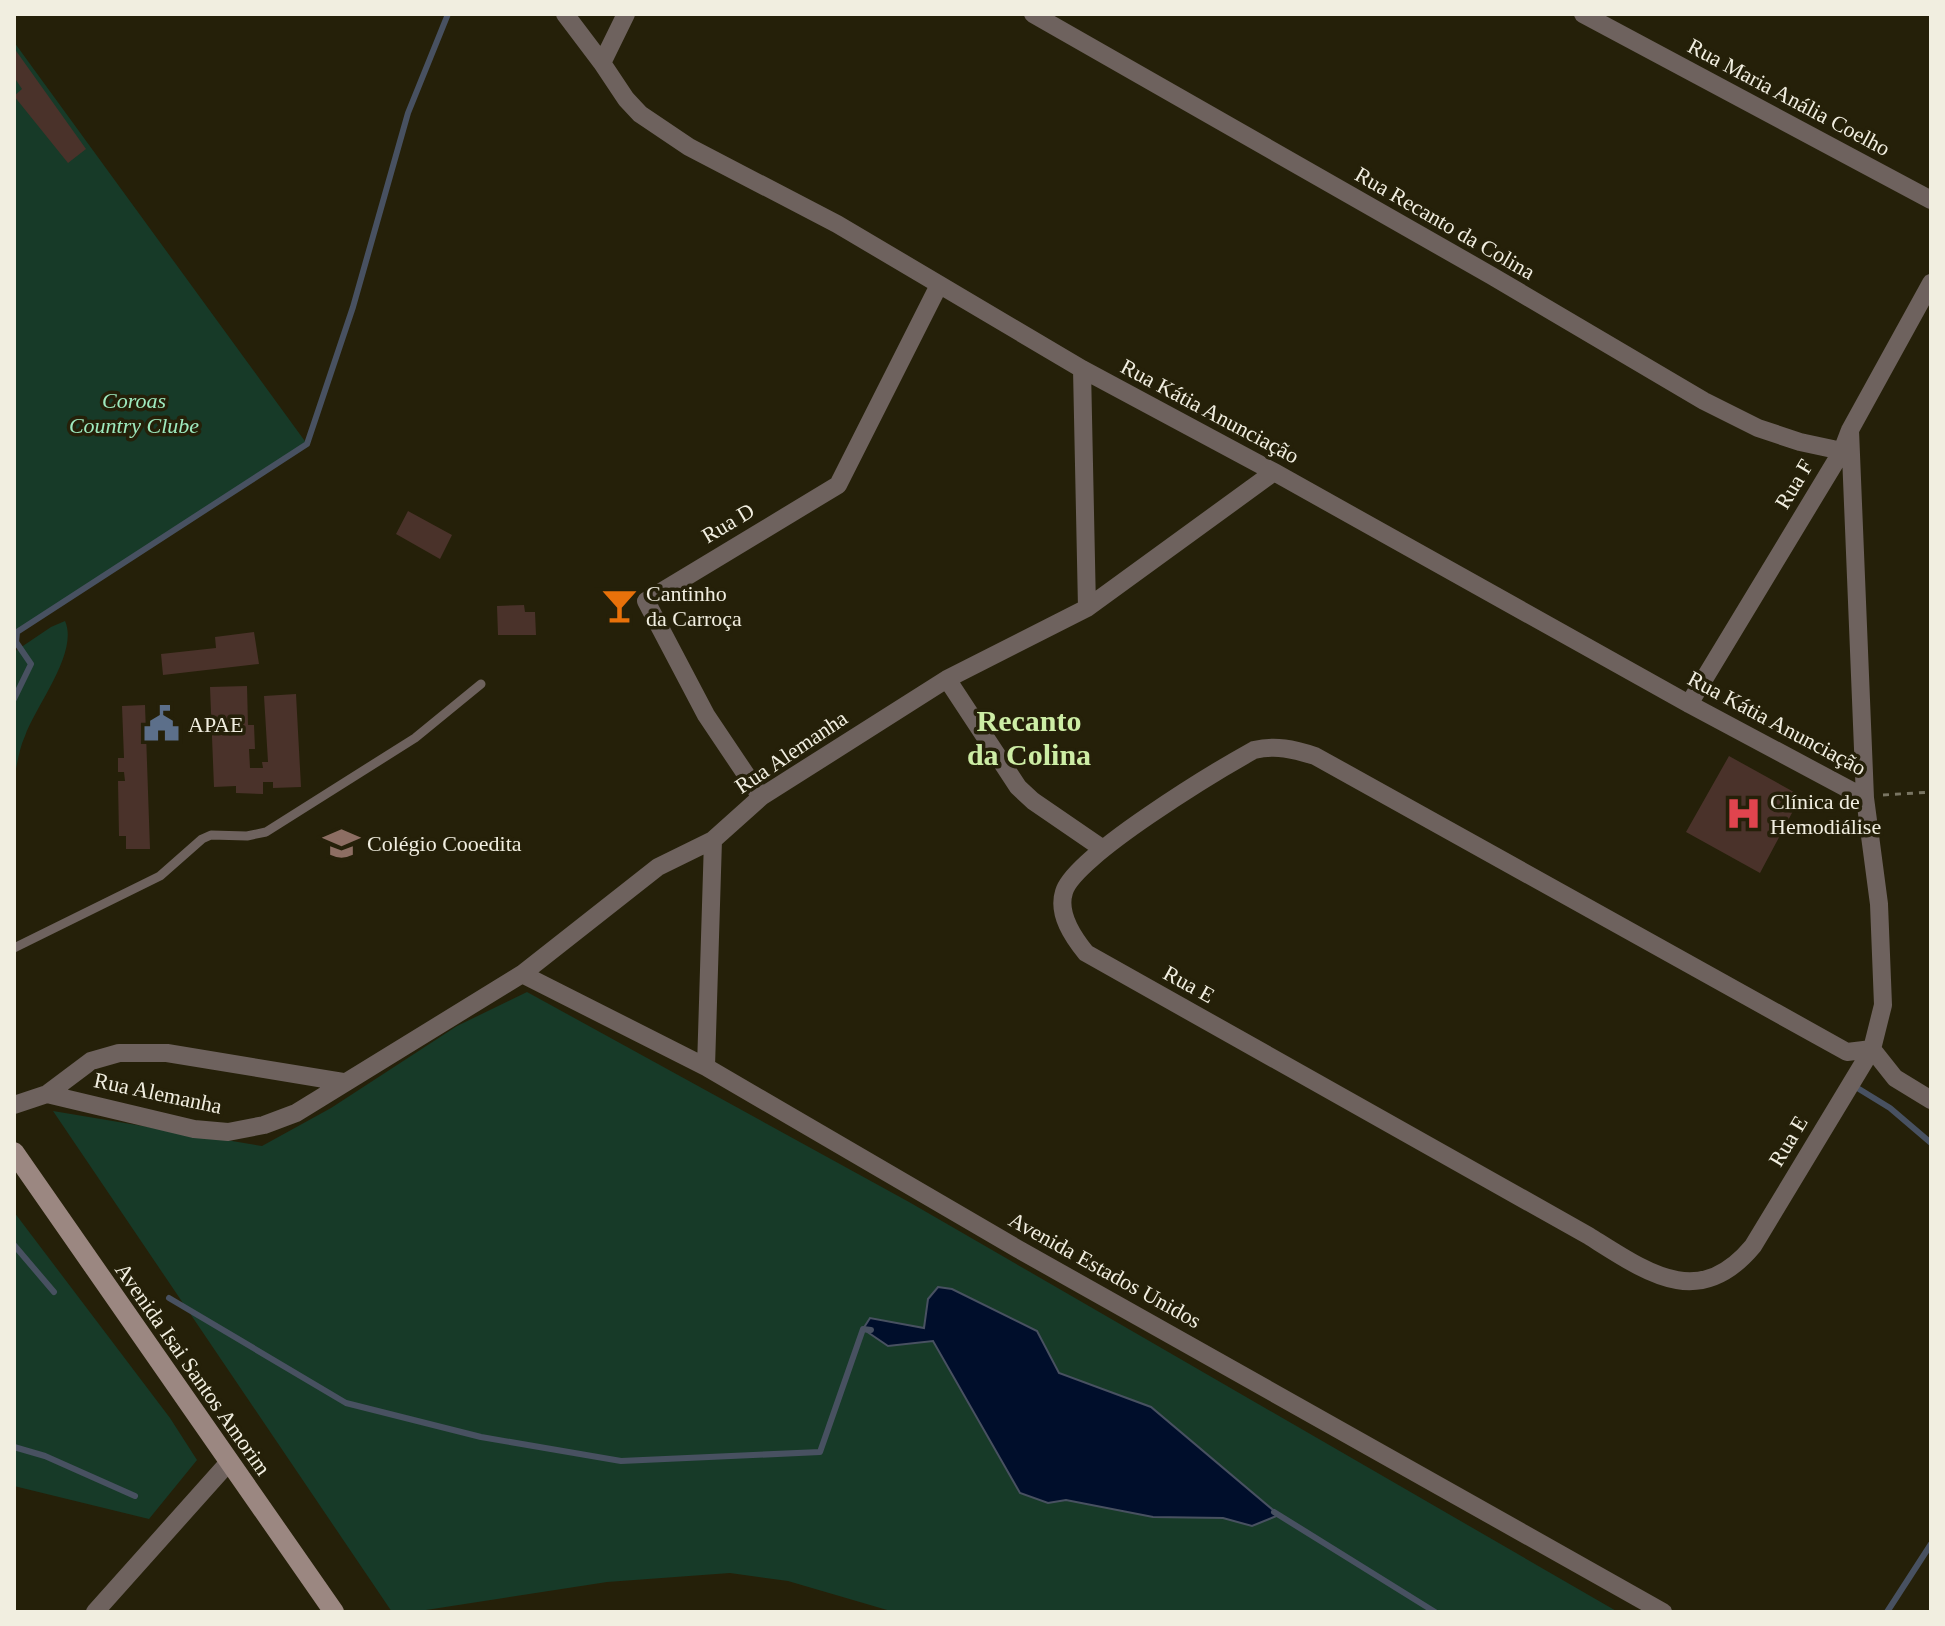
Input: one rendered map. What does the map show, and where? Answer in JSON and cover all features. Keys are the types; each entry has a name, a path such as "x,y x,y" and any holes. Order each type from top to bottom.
{"main road":[{"name":"Avenida Isai Santos Amorim","path":"14,1152 334,1612"}],"street":[{"name":"Rua Kátia Anunciação","path":"565,14 613,83 640,114 689,147 837,224 1082,369 1865,798"},
{"path":"602,63 626,14"},
{"name":"Rua Recanto da Colina","path":"1033,14 1704,401 1758,428 1800,442 1842,451"},
{"name":"Rua Maria Anália Coelho","path":"1583,14 1931,200"},
{"name":"Rua F","path":"1689,704 1842,451 1850,430 1931,283"},
{"name":"Rua D","path":"761,797 706,715 646,601 838,485 939,285"},
{"path":"1082,369 1087,608"},
{"path":"1850,430 1865,798 1879,904 1883,974 1883,1005 1872,1049 1895,1078 1931,1100"},
{"name":"Rua Alemanha","path":"47,1094 194,1129 228,1132 264,1125 296,1113 522,974 658,867 713,840 761,797 947,679 1087,608 1274,472"},
{"path":"947,679 1018,787 1033,801 1103,849"},
{"name":"Rua E","path":"1290,748 1329,763 1847,1052 1872,1049 1753,1246 1738,1264 1719,1276 1703,1282 1685,1281 1630,1262 1086,953 1073,937 1067,922 1063,892 1070,878 1103,849 1218,770 1254,750 1290,748"},
{"path":"706,1067 713,840"},
{"name":"Avenida Estados Unidos","path":"522,974 706,1067 1018,1249 1663,1612"},
{"name":"Rua Alemanha","path":"14,1105 47,1094 91,1061 119,1053 167,1053 343,1082"},
{"path":"95,1612 229,1462"}],"lane":[{"path":"14,948 160,876 194,845 211,835 247,836 266,832 415,738 481,684"}],"path":[{"path":"1865,798 1931,792"}],"green space":[{"name":"Coroas Country Clube","path":"14,42 307,444 14,634"},
{"path":"65,621 68,634 66,648 30,723 14,779 14,652"},
{"path":"527,992 909,1202 1618,1612 894,1612 788,1581 730,1573 607,1582 413,1612 392,1612 53,1111 262,1146 331,1108 457,1026","holes":["952,1289 1037,1331 1059,1373 1151,1407 1252,1526 1223,1518 1153,1517 1066,1500 1048,1503 1021,1493 933,1341 888,1346 870,1318 924,1328"]},
{"path":"14,1212 170,1418 197,1460 149,1519 14,1486"}],"water":[{"path":"938,1287 952,1289 1037,1331 1059,1373 1151,1407 1279,1515 1252,1526 1223,1518 1153,1517 1066,1500 1048,1503 1020,1493 933,1341 888,1346 863,1329 870,1318 924,1328 928,1299"}],"building":[{"path":"14,48 86,149 68,163 14,96 22,89 14,77"},
{"path":"408,511 452,535 440,559 396,534"},
{"path":"524,605 525,612 535,612 536,635 498,635 497,606"},
{"path":"254,632 259,664 163,675 161,654 216,648 215,637"},
{"path":"247,686 248,725 254,725 255,749 249,749 250,768 263,768 262,762 268,762 264,696 296,694 301,787 273,788 273,782 263,782 263,794 236,793 236,786 214,787 210,687"},
{"path":"145,705 150,849 126,849 126,836 119,836 118,781 125,781 124,772 118,772 118,758 124,758 122,706"},
{"name":"Clínica de Hemodiálise","path":"1729,756 1801,796 1760,873 1686,832"}],"waterway":[{"path":"14,699 31,664 16,642 17,632 307,444 353,307 408,113 448,14"},
{"path":"1859,1089 1890,1108 1931,1143"},
{"path":"14,1245 54,1292"},
{"path":"169,1298 346,1403 481,1437 621,1461 820,1452 863,1329 871,1330"},
{"path":"14,1447 45,1456 135,1496"},
{"path":"1274,1512 1435,1612"},
{"path":"1887,1612 1931,1544"}],"place":[{"name":"Cantinho da Carroça","path":"620,606"},
{"name":"APAE","path":"162,724"},
{"name":"Clínica de Hemodiálise","path":"1744,814"},
{"name":"Colégio Cooedita","path":"341,843"}],"district":[{"name":"Recanto da Colina","path":"1029,737"}]}
